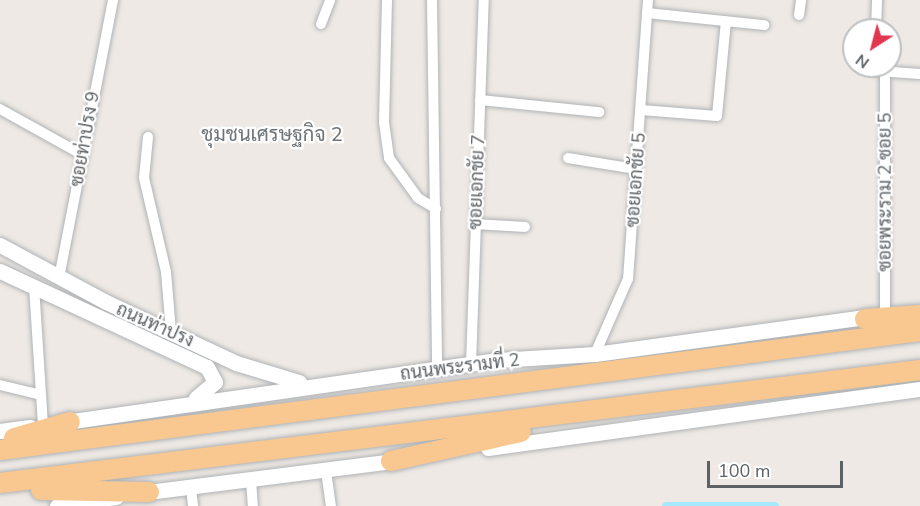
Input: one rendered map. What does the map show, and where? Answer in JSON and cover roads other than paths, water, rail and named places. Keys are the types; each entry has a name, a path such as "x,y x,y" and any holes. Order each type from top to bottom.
{"highway":[{"path":"865,320 920,315"},
{"name":"ถนนพระรามที่ 2","path":"0,450 920,332"},
{"path":"0,483 920,370"},
{"path":"392,461 641,406"},
{"path":"0,442 70,422"},
{"path":"0,490 149,492"}],"main road":[{"name":"ถนนท่าปรง","path":"0,245 59,278 265,375 317,384"},
{"name":"ถนนท่าปรง","path":"0,271 207,367 215,382 191,401"},
{"name":"ถนนพระรามที่ 2","path":"0,431 317,384 471,365 595,354 865,320 885,313 920,310"},
{"path":"57,506 920,389"}],"street":[{"name":"ซอยท่าปรง 9","path":"59,278 113,0"},
{"path":"321,24 330,0"},
{"path":"387,0 384,122 389,159 418,198 436,208"},
{"path":"432,0 437,369"},
{"name":"ซอยเอกชัย 7","path":"471,365 483,0"},
{"name":"ซอยเอกชัย 5","path":"595,354 628,279 648,0"},
{"path":"799,15 801,0"},
{"path":"876,18 877,0"},
{"path":"648,13 764,25"},
{"path":"641,110 717,116 726,21"},
{"path":"902,72 920,74"},
{"name":"ซอยพระราม 2 ซอย 5","path":"880,78 885,313"},
{"path":"480,100 599,112"},
{"path":"0,110 83,155"},
{"path":"148,137 144,178 166,272 171,332"},
{"path":"568,158 636,169"},
{"path":"475,224 525,227"},
{"path":"34,286 43,424"},
{"path":"0,385 41,395"},
{"path":"326,471 331,506"},
{"path":"251,480 253,506"},
{"path":"191,487 192,506"}],"waterway":[{"path":"666,506 774,506"}],"district":[{"name":"ชุมชนเศรษฐกิจ 2","path":"272,134"}]}
